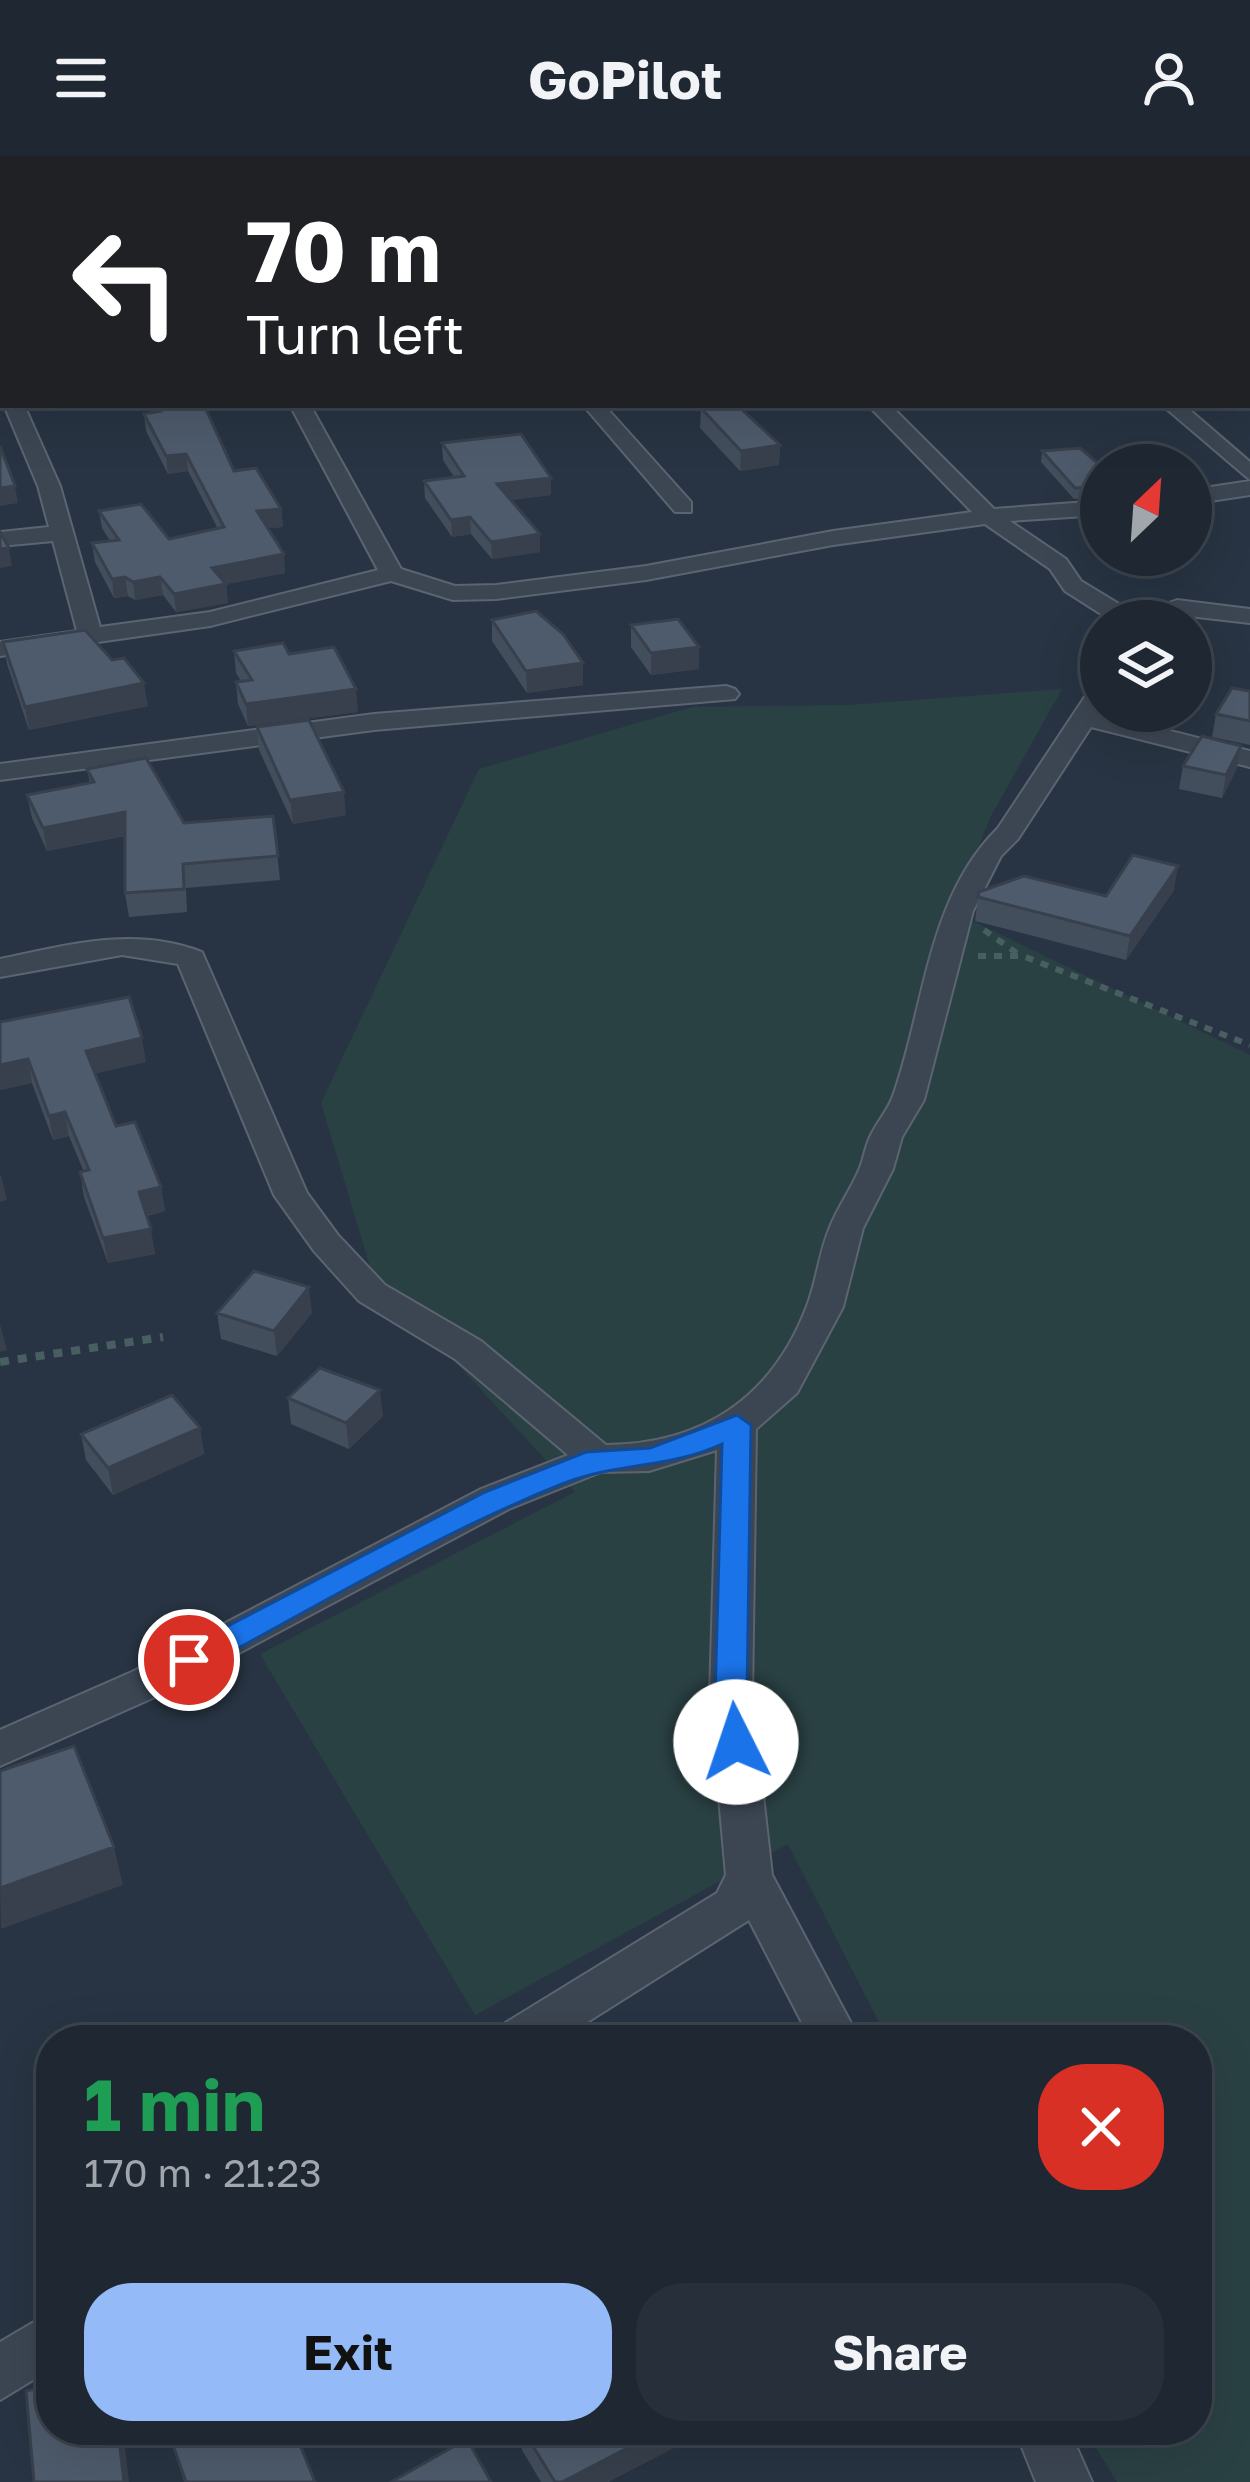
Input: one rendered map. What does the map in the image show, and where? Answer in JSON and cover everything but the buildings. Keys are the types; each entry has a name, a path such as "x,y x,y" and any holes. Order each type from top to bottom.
{"street":[{"path":"15,408 49,486 91,638"},
{"path":"302,408 392,574"},
{"path":"595,408 683,508"},
{"path":"881,408 989,517 1058,564 1072,586 1095,600"},
{"path":"1175,408 1250,473"},
{"path":"1212,494 1250,488"},
{"path":"0,649 210,619 392,574 453,593 496,592 646,573 833,538 1080,510"},
{"path":"0,539 60,533"},
{"path":"1212,611 1250,616"},
{"path":"0,772 374,722 726,694"},
{"path":"0,1749 149,1682 495,1499 597,1459 650,1458 686,1449 737,1425 784,1384 825,1307 846,1228 876,1169 886,1137 908,1100 958,911 989,852 1008,833 1080,726"},
{"path":"1172,732 1250,759"},
{"path":"0,968 143,944 170,947 191,958 291,1195 326,1243 372,1293 468,1350 597,1459"},
{"path":"543,2025 734,1906 749,1876 731,1698 737,1425"},
{"path":"749,1876 828,2025"},
{"path":"0,2374 36,2349"},
{"path":"1048,2445 1064,2482"}],"path":[{"path":"947,963 979,956 1023,956 1250,1045"},
{"path":"0,1362 164,1337"}],"green space":[{"path":"1062,689 991,816 952,911 1250,1055 1250,2482 1117,2482 1094,2445 1212,2445 1212,2025 880,2025 788,1844 475,2015 260,1654 575,1492 371,1270 321,1103 479,769 692,707 849,705"}],"route":[{"path":"189,1660 495,1499 597,1459 650,1458 686,1449 737,1425 731,1698 736,1742"}]}
